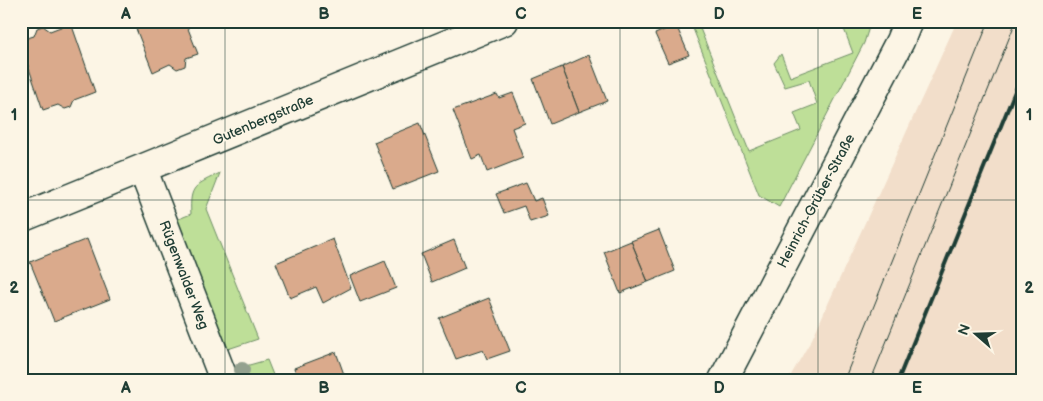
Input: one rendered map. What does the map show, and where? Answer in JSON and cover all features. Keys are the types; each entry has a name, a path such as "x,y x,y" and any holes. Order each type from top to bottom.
{"street":[{"name":"Gutenbergstraße","path":"21,218 143,170 504,21"},
{"name":"Heinrich-Grüber-Straße","path":"723,380 908,21"},
{"name":"Rügenwalder Weg","path":"143,170 224,380"}],"shaded area":[{"path":"957,21 1022,21 1022,380 788,380 812,339"}],"green space":[{"path":"690,21 697,21 749,151 801,130 794,113 817,104 809,80 785,87 774,63 781,54 790,77 853,53 844,29 864,21 871,21 864,43 779,207 759,195"},
{"path":"220,173 206,209 258,339 228,349 176,220 191,214 191,197 196,187 205,180"},
{"path":"267,360 275,380 240,380 235,369"}],"building":[{"path":"133,21 185,21 198,54 186,58 185,66 177,69 170,64 153,72"},
{"path":"71,23 95,92 74,100 71,107 65,109 58,105 43,110 21,40 34,36 37,28 43,26 50,31"},
{"path":"676,25 689,55 668,63 655,34"},
{"path":"589,55 607,101 579,112 562,67"},
{"path":"562,67 579,112 550,124 533,79"},
{"path":"513,93 525,123 512,128 523,158 487,172 481,155 472,159 453,110 497,94 499,98"},
{"path":"420,123 439,171 393,189 374,142"},
{"path":"526,183 534,201 542,198 549,216 530,222 524,206 504,213 496,194"},
{"path":"659,230 675,271 648,282 631,241"},
{"path":"87,239 110,299 54,321 30,262"},
{"path":"333,239 351,288 323,303 316,287 290,298 276,263"},
{"path":"454,240 465,268 432,282 421,254"},
{"path":"631,241 648,282 620,293 604,252"},
{"path":"385,261 396,288 360,302 350,276"},
{"path":"489,298 510,351 487,359 483,350 456,359 439,318"},
{"path":"336,352 346,380 299,380 294,368"}],"tram line":[{"path":"844,380 989,21"},
{"path":"871,380 1016,21"}],"railway":[{"path":"898,380 1022,74"}]}
